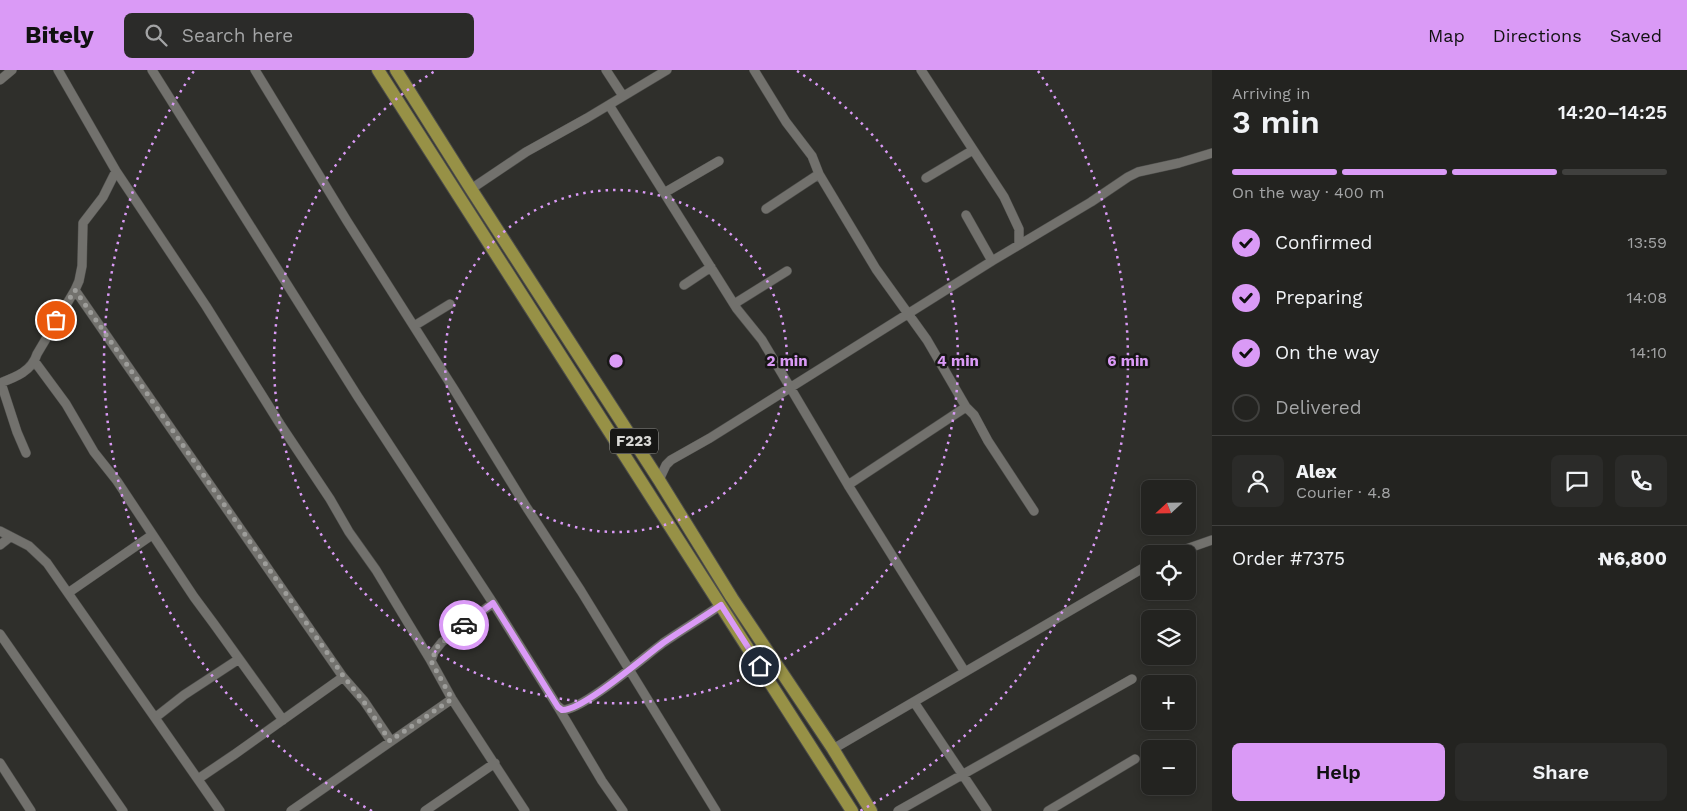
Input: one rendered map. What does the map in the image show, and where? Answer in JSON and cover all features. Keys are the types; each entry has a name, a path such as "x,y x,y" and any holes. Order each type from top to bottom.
{"main road":[{"name":"F223","path":"378,70 852,811"},
{"name":"F223","path":"398,71 471,189 659,480 732,598 833,750 871,811"},
{"path":"591,403 604,395"}],"street":[{"path":"0,80 12,70"},
{"path":"58,70 116,171 206,306 280,424 330,499 349,532 376,570 452,699 525,811"},
{"path":"152,70 358,397 562,710 602,781 623,811"},
{"path":"255,70 347,221 581,591 716,811"},
{"path":"606,70 623,96"},
{"path":"471,189 515,159 667,70"},
{"path":"754,70 786,122 812,156 820,174 876,269 927,340 966,407 974,415 988,441 1034,510"},
{"path":"921,70 996,184 1019,229 1019,244"},
{"path":"609,105 740,315 762,340 848,485 965,672"},
{"path":"926,178 973,150"},
{"path":"659,480 666,465 671,460 710,438 1019,244 1091,202 1133,174 1212,153"},
{"path":"664,193 719,161"},
{"path":"26,452 0,383 22,373 35,362 37,354 75,290 82,266 84,222 103,197 116,171"},
{"path":"766,209 820,174"},
{"path":"966,215 992,261"},
{"path":"684,285 711,267"},
{"path":"734,304 787,271"},
{"path":"75,290 390,741"},
{"path":"414,326 450,304"},
{"path":"35,362 66,404 94,452 117,481 194,597 282,720"},
{"path":"848,485 966,407"},
{"path":"0,531 29,546 47,562 220,811"},
{"path":"68,593 152,535"},
{"path":"0,545 10,537"},
{"path":"1196,546 1212,540"},
{"path":"833,750 1141,569"},
{"path":"431,661 434,652 442,642 493,603"},
{"path":"562,710 571,709 598,692 664,643 721,605"},
{"path":"0,634 123,811"},
{"path":"156,717 184,694 239,659"},
{"path":"198,779 344,677"},
{"path":"898,811 1132,679"},
{"path":"291,811 452,699"},
{"path":"914,702 987,811"},
{"path":"1048,811 1135,759"},
{"path":"0,762 29,810"},
{"path":"427,810 495,763"}],"way so far":[{"path":"56,320 75,290 390,741 452,699 431,661 438,646 464,625"}],"route":[{"path":"464,625 493,603 558,707 562,710 571,709 598,692 664,643 721,605 760,666"}]}
